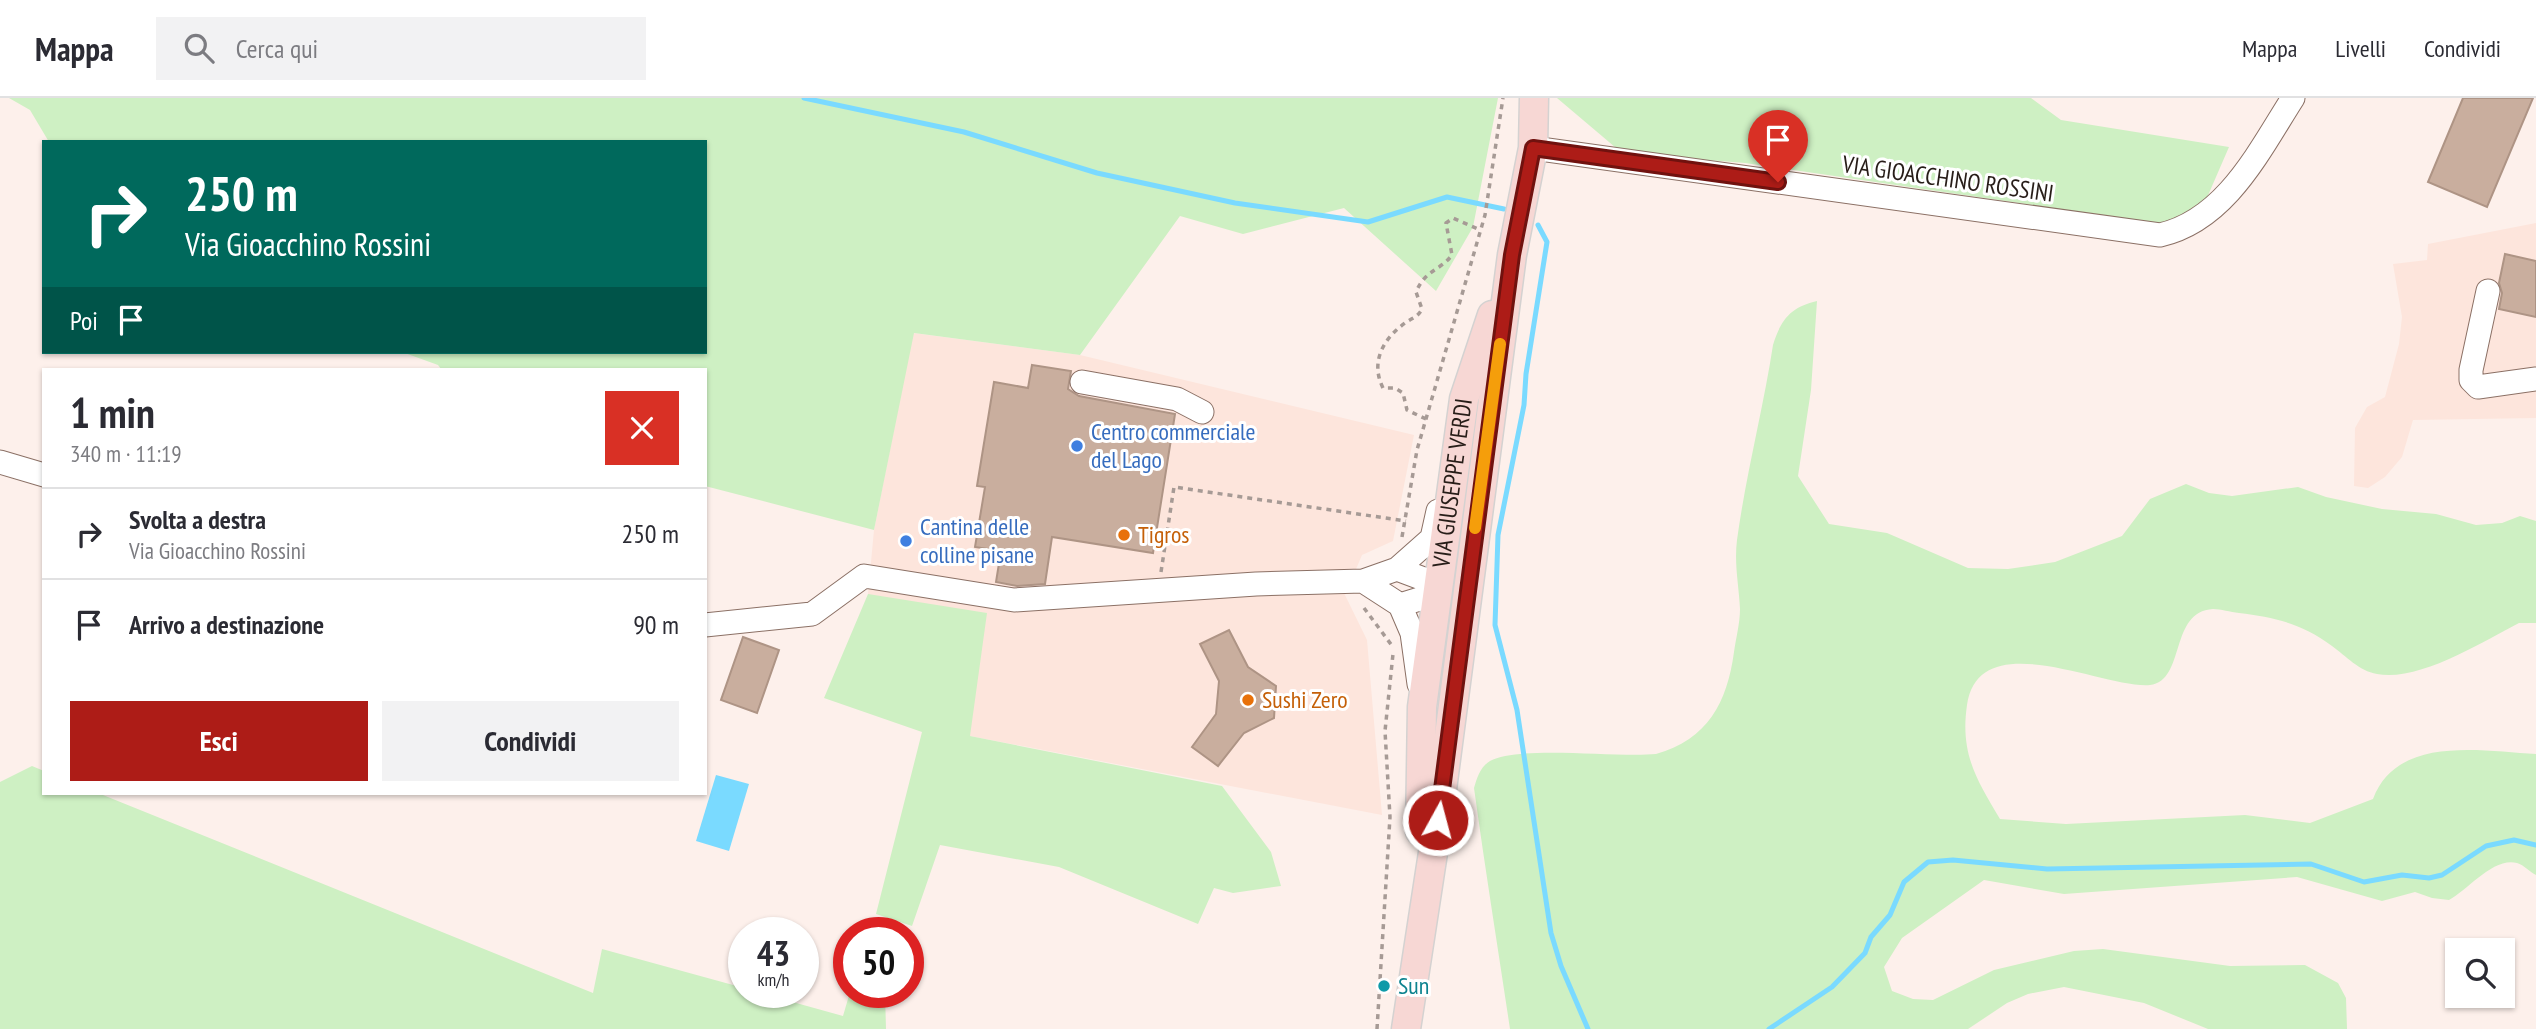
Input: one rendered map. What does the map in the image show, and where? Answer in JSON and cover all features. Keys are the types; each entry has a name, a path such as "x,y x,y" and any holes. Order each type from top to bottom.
{"main road":[{"name":"VIA GIUSEPPE VERDI","path":"1412,984 1451,716 1512,255 1533,148 1534,98"},
{"name":"VIA GIUSEPPE VERDI","path":"1412,984 1422,786 1422,707 1464,399 1512,255"},
{"name":"VIA GIUSEPPE VERDI","path":"1439,593 1458,575 1471,490 1485,459"},
{"name":"VIA GIUSEPPE VERDI","path":"1439,593 1451,608 1451,716"},
{"path":"1406,1029 1412,984"}],"street":[{"name":"VIA GIOACCHINO ROSSINI","path":"1533,148 2160,235 2182,230 2205,217 2232,188 2293,98"},
{"path":"2488,291 2471,380 2478,387 2489,388 2536,379"},
{"path":"1082,382 1177,399 1202,412"},
{"path":"707,625 812,614 864,576 1014,600 1363,581 1397,569 1432,538 1464,399"},
{"path":"0,462 42,474"},
{"path":"1397,569 1429,581 1439,593 1400,605"},
{"path":"1363,581 1400,605 1412,633 1422,707"}],"path":[{"path":"1400,545 1426,419 1485,215 1503,98"},
{"path":"1426,419 1407,410 1403,393 1395,388 1383,388 1376,374 1382,347 1395,330 1419,315 1422,309 1416,292 1422,277 1447,262 1452,255 1446,223 1453,218 1480,231"},
{"path":"1141,592 1141,580 1160,578 1174,487 1406,521"},
{"path":"1363,581 1362,604 1394,649 1385,731 1390,817 1377,1029"}],"shaded area":[{"path":"2536,223 2536,418 2413,420 2402,457 2385,477 2368,488 2354,486 2355,428 2367,407 2385,397 2399,344 2402,317 2393,264 2427,260 2428,244"},
{"path":"913,333 1080,355 1414,435 1393,541 1362,555 1345,595 1367,640 1382,815 970,736 868,594 874,530"}],"green space":[{"path":"9,98 1498,98 1473,227 1436,291 1344,208 1243,234 1180,216 1080,355 914,333 874,530 707,487 707,368 440,368 408,354 707,354 707,140 48,140 30,110"},
{"path":"1557,98 2031,98 2061,120 2229,147 2206,200 2168,225 1745,163 1622,153"},
{"path":"1817,301 1811,390 1798,476 1829,524 1887,533 1968,568 2008,569 2055,562 2122,536 2150,499 2186,484 2209,493 2232,496 2298,487 2326,497 2382,509 2436,514 2476,525 2502,523 2520,516 2536,521 2536,623 2519,623 2450,659 2412,672 2394,675 2370,672 2321,638 2299,627 2264,617 2213,609 2199,613 2190,621 2169,672 2161,681 2150,685 2129,684 2046,666 2018,664 1994,668 1976,681 1967,705 1965,722 1972,765 2000,819 2066,824 2245,815 2310,823 2373,799 2385,779 2401,765 2420,756 2442,751 2466,750 2536,754 2536,875 2520,864 2508,862 2490,869 2449,900 2415,892 2382,901 2297,877 2064,894 1984,880 1902,938 1884,967 1892,991 1913,999 1933,1000 1994,970 2074,951 2103,949 2230,966 2305,965 2338,983 2346,998 2347,1029 2208,1029 2144,1003 2064,987 2028,994 2007,1003 1968,1029 1510,1029 1474,788 1478,777 1490,761 1504,756 1545,753 1656,754 1689,739 1702,729 1712,716 1726,687 1738,630 1740,609 1736,566 1737,540 1773,345 1788,316 1800,307"},
{"path":"868,594 987,613 970,736 1222,786 1271,852 1281,886 1233,893 1214,888 1198,924 1059,867 940,845 915,917 885,917 876,914 922,732 824,698"},
{"path":"32,766 42,770 42,795 103,795 593,993 602,949 728,984 728,1008 814,1008 843,1016 845,1008 885,1008 886,1029 0,1029 0,782"}],"water":[{"path":"716,775 749,784 729,851 696,841"}],"building":[{"path":"2463,98 2533,98 2487,207 2428,182"},
{"path":"2505,254 2536,261 2536,317 2499,309 2502,293 2499,283"},
{"name":"Centro commerciale del Lago","path":"1032,365 1071,371 1068,389 1079,396 1175,414 1153,553 1052,537 1045,584 1017,586 996,582 1001,551 975,547 985,487 977,486 994,382 1028,388"},
{"path":"1229,630 1248,667 1276,686 1274,718 1244,733 1218,766 1192,747 1216,714 1219,681 1200,644"},
{"path":"743,637 779,650 757,713 721,700"}],"waterway":[{"path":"804,98 964,132 1097,173 1235,203 1368,222 1447,197 1504,209"},
{"path":"1538,225 1547,242 1526,374 1524,405 1498,535 1495,625 1517,710 1551,933 1561,966 1588,1029"},
{"path":"1769,1029 1832,987 1865,953 1871,937 1890,915 1904,882 1928,862 1953,860 2047,869 2311,864 2364,882 2402,875 2429,878 2442,875 2486,846 2514,840 2536,845"}],"slow traffic":[{"path":"1475,528 1500,344"}],"place":[{"name":"Centro commerciale del Lago","path":"1077,446"},
{"name":"Tigros","path":"1124,535"},
{"name":"Cantina delle colline pisane","path":"906,541"},
{"name":"Sushi Zero","path":"1248,700"},
{"name":"Sun","path":"1384,986"}],"route":[{"path":"1438,820 1512,255 1533,148 1778,182"}]}
